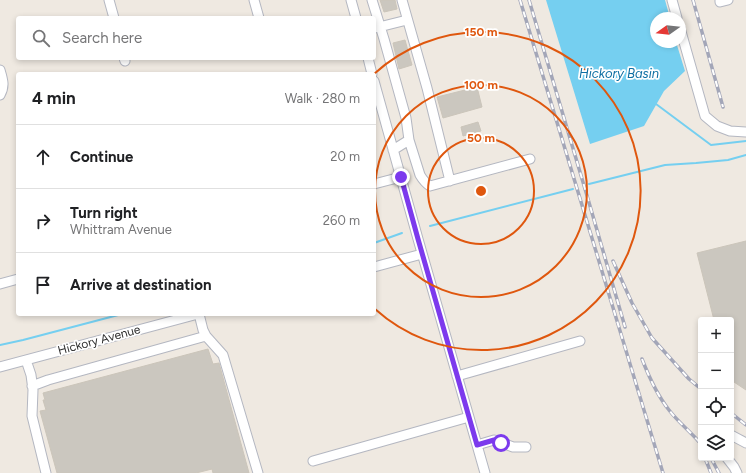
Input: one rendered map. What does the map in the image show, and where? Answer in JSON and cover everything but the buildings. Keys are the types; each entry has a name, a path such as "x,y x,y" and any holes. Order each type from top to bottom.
{"street":[{"path":"109,0 113,16"},
{"path":"254,0 258,16"},
{"path":"352,0 356,16"},
{"path":"372,0 375,16"},
{"path":"402,0 427,88 450,181"},
{"path":"672,0 675,12"},
{"path":"720,0 720,2 728,0"},
{"path":"407,20 377,28 384,39 404,112 409,140 423,180 430,186 530,159"},
{"path":"686,48 705,116 717,126 730,131 746,132"},
{"path":"368,60 372,72"},
{"path":"0,70 4,82 0,95"},
{"path":"376,88 485,473"},
{"path":"393,150 409,140"},
{"path":"376,183 401,177"},
{"path":"376,266 422,254"},
{"path":"0,284 16,280"},
{"name":"Hickory Avenue","path":"0,367 191,316"},
{"path":"200,316 206,336 223,356 258,473"},
{"path":"32,386 48,380 206,336"},
{"path":"457,376 580,341"},
{"path":"26,360 31,375 33,390 32,416 46,473"},
{"path":"313,461 469,417"},
{"path":"734,437 746,443"},
{"path":"477,445 494,440 514,446 526,447"},
{"path":"729,461 737,473"}],"water":[{"name":"Hickory Basin","path":"546,0 665,0 668,12 650,12 650,48 678,48 685,71 664,91 644,126 590,144"}],"waterway":[{"path":"656,104 711,145 746,141"},
{"path":"589,184 665,165 728,160 746,155"},
{"path":"430,226 573,189"},
{"path":"376,242 402,233"},
{"path":"0,345 114,316"}],"railway":[{"path":"520,0 663,473"},
{"path":"529,0 625,327"},
{"path":"693,0 723,107"},
{"path":"613,261 632,303 652,338 689,379 698,386"},
{"path":"642,359 654,386 665,404 676,419 698,441"},
{"path":"734,415 746,425"},
{"path":"706,461 711,473"},
{"path":"713,461 719,473"}],"route":[{"path":"401,177 477,445 494,440 501,443"}]}
